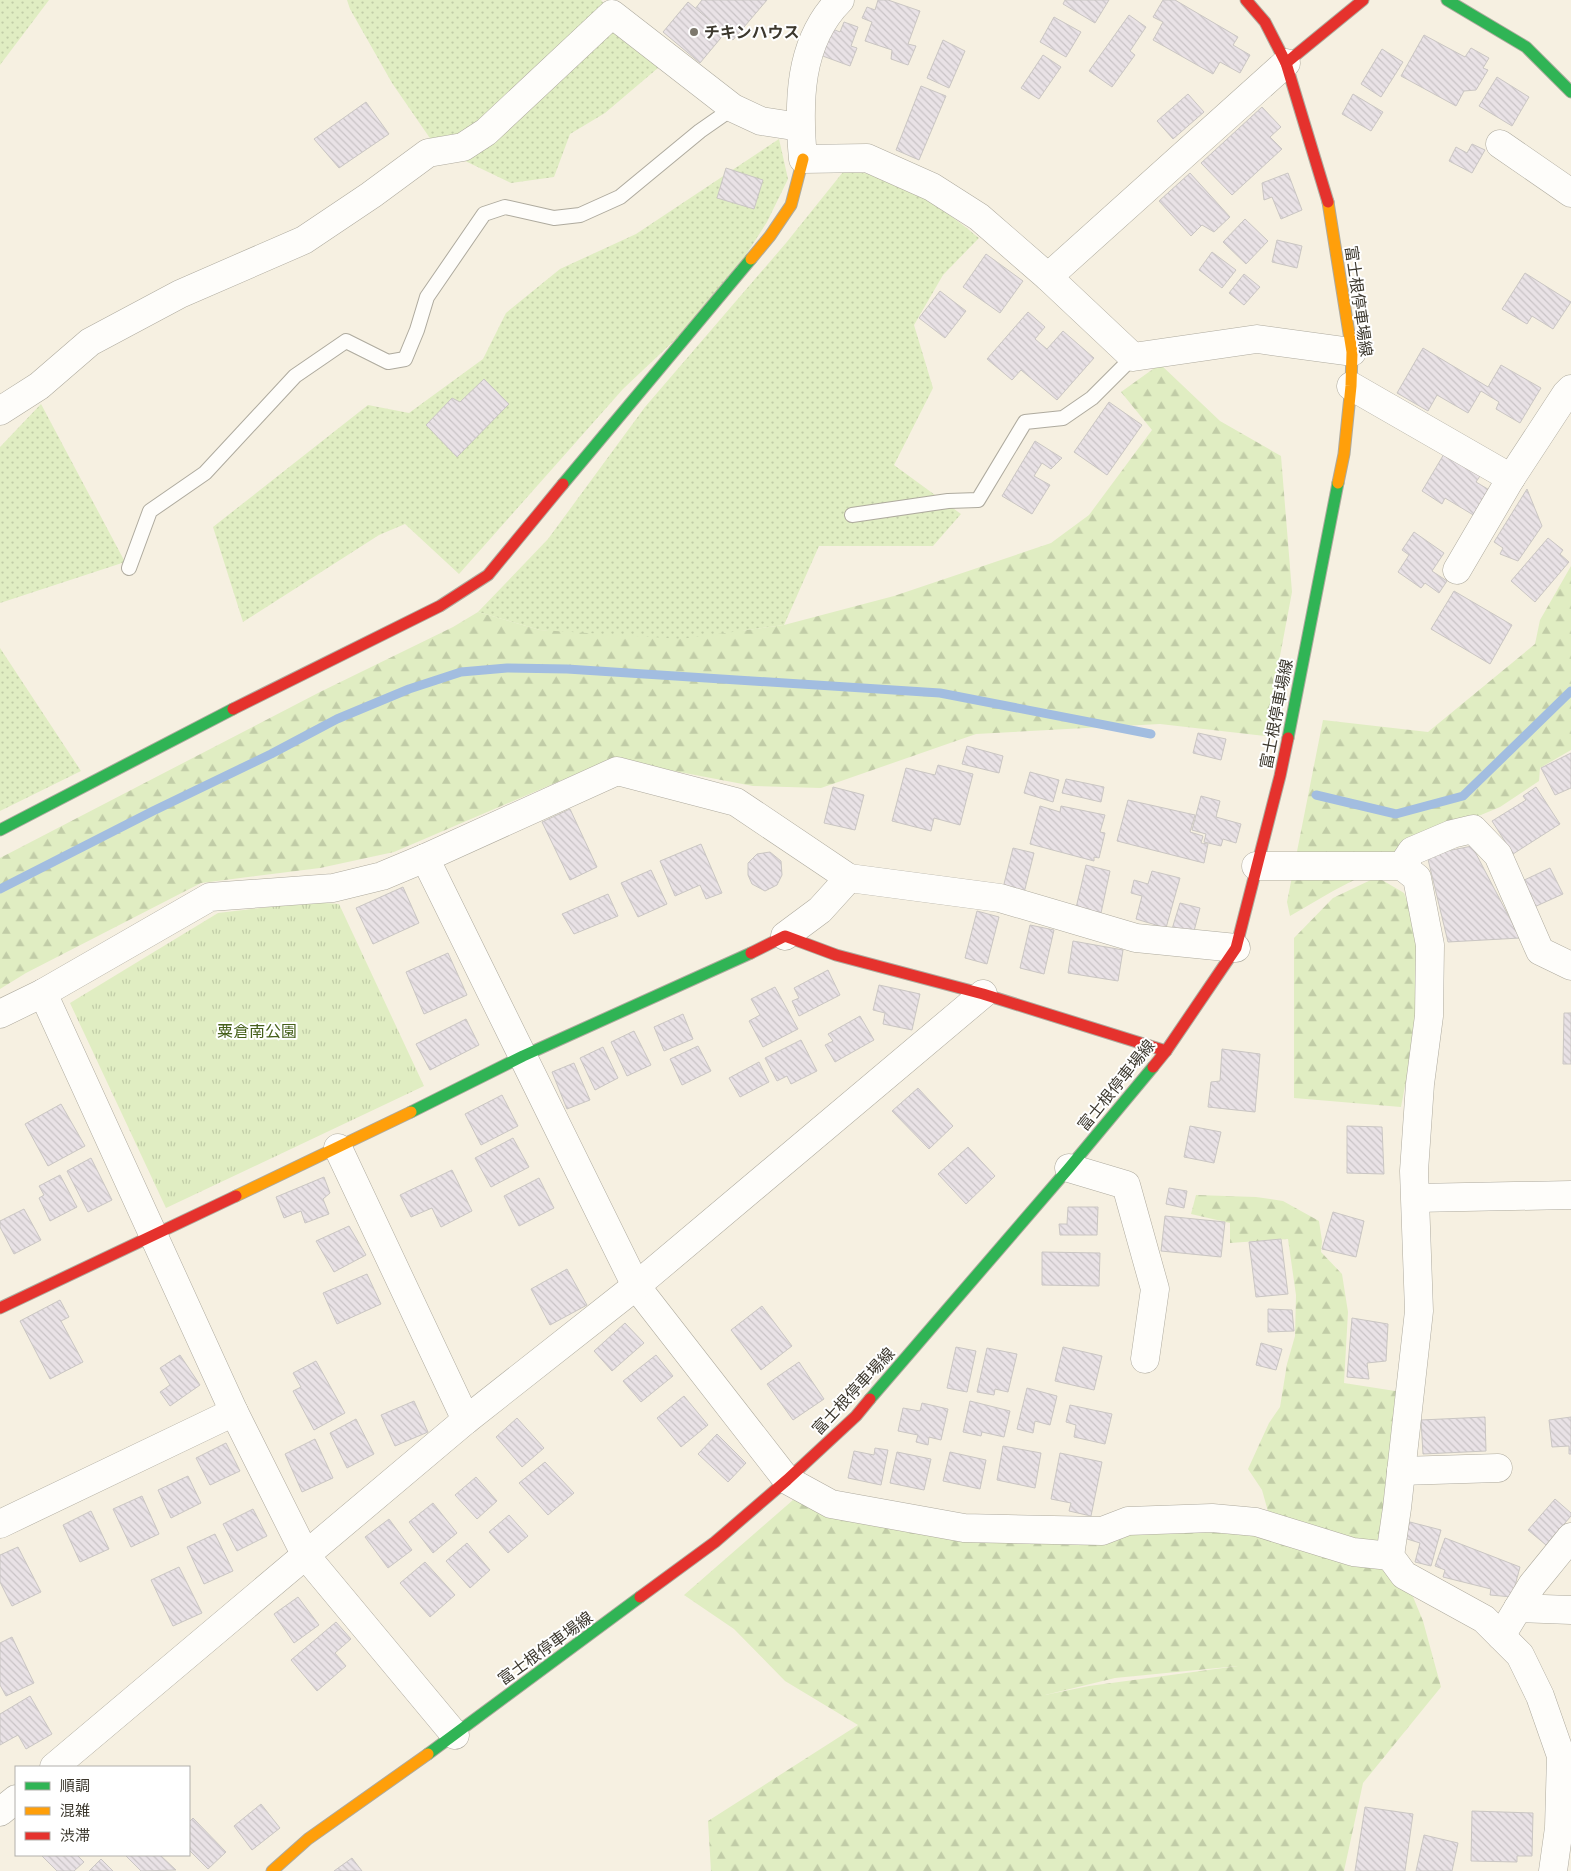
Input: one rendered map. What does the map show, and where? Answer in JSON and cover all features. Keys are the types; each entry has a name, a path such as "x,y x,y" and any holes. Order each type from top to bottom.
{"street":[{"path":"0,830 183,734 440,606 488,575 770,236 791,205 803,160 800,127 803,83 809,49 828,13 840,0"},
{"name":"富士根停車場線","path":"272,1871 308,1840 715,1542 787,1480 856,1416 1069,1168 1166,1051 1236,948 1280,776 1337,491 1344,454 1351,386 1352,352 1328,199 1286,63 1265,22 1246,0"},
{"path":"1048,277 1286,63 1363,0"},
{"path":"1447,0 1526,47 1571,92"},
{"path":"0,411 39,386 90,342 180,294 304,240 371,195 428,153 463,147 486,132 609,7 733,108 761,121 800,127"},
{"path":"1500,144 1571,193"},
{"path":"803,160 867,158 932,187 979,216 1048,277 1133,357 1257,339 1352,352"},
{"path":"1351,386 1511,478"},
{"path":"1457,570 1511,478 1566,394 1571,390"},
{"path":"0,1014 43,993 210,897 333,888 382,876 617,771 736,802 849,878 1000,898 1136,938 1236,948"},
{"path":"1402,866 1412,851 1452,834 1473,829 1498,855 1540,951 1571,966"},
{"path":"425,858 636,1286 787,1480 832,1504 964,1528 1102,1531 1128,1520 1212,1518 1256,1522 1352,1552 1390,1556"},
{"path":"1256,866 1402,866 1418,878 1430,945 1429,1016 1420,1084 1414,1171 1419,1311 1390,1556 1404,1575 1484,1619 1520,1655 1540,1696 1561,1756 1559,1828 1552,1871"},
{"path":"0,1308 338,1148 523,1056 785,936 820,910 849,878"},
{"path":"785,936 836,955 983,994 1166,1051"},
{"path":"43,993 234,1412 306,1556 455,1734"},
{"path":"55,1766 466,1420 636,1286 983,994"},
{"path":"338,1148 466,1420"},
{"path":"1069,1168 1126,1185 1155,1289 1145,1359"},
{"path":"1416,1198 1571,1196"},
{"path":"0,1524 234,1412"},
{"path":"1401,1471 1498,1468"},
{"path":"1501,1636 1532,1585 1571,1538"},
{"path":"1518,1608 1571,1610"},
{"path":"0,1812 15,1800"}],"lane":[{"path":"129,568 150,511 205,473 295,376 346,341 388,362 405,359 428,297 484,214 505,207 554,218 580,215 620,197 700,131 733,108"},
{"path":"852,515 948,501 978,500 1025,422 1063,418 1092,398 1133,357"}],"green space":[{"path":"0,0 49,0 0,65"},
{"path":"347,0 601,0 612,14 665,62 605,113 570,134 554,177 511,183 436,147 392,83 350,9"},
{"path":"779,139 788,179 767,222 717,300 623,389 459,574 405,524 379,535 243,622 213,527 368,405 409,413 483,359 506,313 560,269 636,234"},
{"path":"843,172 870,174 902,186 942,210 979,238 943,275 914,325 933,388 894,465 961,514 933,546 819,546 784,625 747,630 677,646 540,630 478,612 548,539 645,407 786,243"},
{"path":"1160,364 1220,421 1281,456 1292,592 1265,736 1160,724 976,734 821,788 753,786 611,759 394,852 320,868 201,883 26,973 0,989 0,858 320,692 453,627 478,612 540,630 681,639 784,625 894,596 1051,543 1089,515 1152,430 1121,392"},
{"path":"41,404 125,562 0,603 0,447"},
{"path":"1571,566 1571,750 1540,768 1539,781 1500,807 1469,820 1333,891 1290,916 1287,902 1323,720 1428,732 1535,644 1540,620"},
{"path":"0,648 81,771 0,811"},
{"path":"1377,877 1404,893 1423,943 1418,1019 1401,1107 1294,1098 1294,938 1333,898"},
{"name":"粟倉南公園","path":"312,902 339,904 424,1086 166,1208 70,1003 218,913"},
{"path":"1196,1195 1256,1197 1283,1201 1319,1221 1322,1241 1321,1252 1342,1274 1348,1312 1344,1383 1408,1393 1388,1554 1271,1522 1262,1490 1248,1469 1269,1423 1280,1407 1287,1364 1295,1336 1296,1295 1288,1239 1230,1243 1230,1223 1191,1214"},
{"path":"793,1500 943,1535 1212,1518 1404,1575 1423,1621 1441,1687 1363,1783 1344,1871 711,1871 708,1821 858,1725 785,1681 734,1629 684,1595","holes":["1238,1666 1089,1686 1045,1695 1115,1678"]}],"building":[{"path":"702,0 767,0 733,40 695,9"},
{"path":"878,0 888,0 920,11 908,44 916,46 908,65 891,59 892,50 865,41 872,22 862,18 867,7 875,10"},
{"path":"1065,0 1109,0 1095,23 1063,4"},
{"path":"1163,0 1175,0 1238,37 1233,45 1250,55 1240,73 1220,62 1213,74 1153,40 1163,22 1153,17"},
{"name":"チキンハウス","path":"688,2 725,33 700,63 663,32"},
{"path":"1129,15 1146,27 1130,51 1135,55 1112,87 1089,71"},
{"path":"1054,17 1081,32 1066,57 1040,42"},
{"path":"844,22 858,27 851,46 857,48 850,66 820,55 830,28 840,32"},
{"path":"1424,35 1465,57 1471,48 1489,58 1483,68 1488,70 1476,90 1464,91 1456,106 1401,76"},
{"path":"943,40 965,51 949,88 927,78"},
{"path":"1382,49 1403,62 1381,97 1361,84"},
{"path":"1043,55 1061,67 1039,99 1021,88"},
{"path":"1497,77 1529,97 1512,126 1479,106"},
{"path":"921,86 946,96 919,160 896,150"},
{"path":"1188,94 1204,112 1173,139 1157,121"},
{"path":"1353,94 1383,112 1371,131 1342,114"},
{"path":"366,102 389,134 339,168 314,139"},
{"path":"1262,107 1281,127 1270,137 1282,149 1232,195 1201,163"},
{"path":"1472,144 1485,150 1472,173 1449,161 1456,147 1467,153"},
{"path":"726,168 763,180 754,209 717,198"},
{"path":"1190,173 1230,217 1214,232 1202,225 1191,236 1159,201"},
{"path":"1288,173 1302,210 1281,219 1272,197 1264,200 1262,183"},
{"path":"1245,219 1268,241 1246,264 1223,242"},
{"path":"1277,240 1302,246 1297,268 1272,262"},
{"path":"1212,252 1236,270 1222,288 1199,270"},
{"path":"986,254 1023,281 1000,313 963,287"},
{"path":"1525,273 1571,302 1553,329 1532,316 1527,324 1502,309"},
{"path":"1244,274 1260,287 1244,305 1229,293"},
{"path":"940,291 966,311 945,338 919,318"},
{"path":"1028,312 1045,327 1035,339 1047,349 1063,331 1094,358 1057,400 1021,370 1012,380 987,359"},
{"path":"1423,348 1488,387 1501,365 1541,388 1520,423 1496,409 1499,402 1481,391 1468,413 1437,395 1428,411 1397,393"},
{"path":"484,379 509,404 457,457 426,425 452,398 460,402"},
{"path":"1109,402 1142,425 1107,475 1074,452"},
{"path":"1035,441 1062,458 1051,469 1042,463 1034,476 1050,485 1032,514 1002,496"},
{"path":"1444,454 1480,476 1476,482 1491,491 1475,516 1445,498 1442,504 1422,491"},
{"path":"1527,489 1542,526 1518,561 1500,554 1503,548 1494,542"},
{"path":"1414,532 1444,553 1432,571 1447,581 1439,593 1425,583 1421,588 1398,572 1409,555 1402,550"},
{"path":"1548,538 1563,550 1560,554 1569,562 1535,602 1511,581"},
{"path":"1454,591 1512,625 1490,664 1431,629"},
{"path":"1198,733 1226,739 1221,760 1193,753"},
{"path":"967,746 1003,756 999,773 962,764"},
{"path":"1571,753 1571,788 1555,795 1541,768"},
{"path":"938,765 973,774 960,825 934,818 931,831 892,821 906,768 935,775"},
{"path":"1030,772 1059,780 1053,802 1024,793"},
{"path":"1066,779 1104,787 1101,802 1062,793"},
{"path":"833,787 864,795 855,830 824,823"},
{"path":"1536,787 1560,824 1513,854 1492,821 1526,800 1523,796"},
{"path":"1201,796 1220,801 1216,817 1241,824 1236,843 1223,839 1221,846 1204,842 1206,834 1192,830"},
{"path":"1128,800 1195,815 1190,832 1203,836 1201,843 1208,844 1204,863 1117,841"},
{"path":"1040,806 1060,812 1061,806 1105,815 1100,832 1105,833 1099,858 1094,857 1094,861 1030,844"},
{"path":"570,809 597,867 570,880 542,822"},
{"path":"701,844 722,893 706,899 700,885 675,896 660,861"},
{"path":"1472,846 1520,938 1448,942 1427,855"},
{"path":"1013,848 1034,853 1024,893 1003,888"},
{"path":"770,852 781,861 782,875 777,885 765,891 752,884 748,875 748,863 757,854"},
{"path":"1086,865 1110,871 1101,913 1076,908"},
{"path":"1550,868 1563,894 1532,908 1520,882"},
{"path":"651,870 667,904 638,917 621,883"},
{"path":"1152,871 1180,878 1166,928 1136,919 1142,896 1131,893 1134,880 1148,884"},
{"path":"403,887 419,923 373,944 356,908"},
{"path":"608,894 618,916 574,934 562,914"},
{"path":"1180,903 1200,908 1193,935 1172,929"},
{"path":"977,911 999,917 987,964 965,958"},
{"path":"1030,925 1054,930 1044,974 1020,968"},
{"path":"1073,941 1123,950 1118,981 1068,973"},
{"path":"448,953 467,995 424,1014 406,972"},
{"path":"828,970 840,995 799,1016 792,1001 799,998 794,988"},
{"path":"879,985 920,994 912,1030 883,1024 885,1013 873,1010"},
{"path":"775,987 798,1029 763,1047 749,1021 760,1015 751,999"},
{"path":"1564,1013 1571,1013 1571,1064 1563,1064"},
{"path":"683,1014 693,1039 664,1051 654,1027"},
{"path":"860,1016 874,1040 835,1062 825,1045 833,1041 828,1034"},
{"path":"466,1019 479,1045 430,1070 416,1044"},
{"path":"634,1031 651,1065 627,1076 611,1042"},
{"path":"801,1040 817,1071 791,1084 787,1076 777,1081 765,1058"},
{"path":"698,1046 711,1071 682,1085 670,1059"},
{"path":"603,1047 618,1078 595,1090 580,1058"},
{"path":"1222,1049 1260,1054 1255,1112 1208,1107 1211,1082 1220,1081"},
{"path":"759,1062 769,1082 740,1097 729,1078"},
{"path":"574,1063 590,1100 567,1109 552,1072"},
{"path":"918,1088 953,1126 929,1149 892,1111"},
{"path":"502,1095 518,1126 481,1145 465,1114"},
{"path":"61,1104 85,1146 48,1166 25,1124"},
{"path":"1190,1126 1221,1132 1214,1163 1184,1157"},
{"path":"1347,1126 1382,1127 1384,1174 1347,1173"},
{"path":"513,1138 529,1167 491,1187 475,1158"},
{"path":"968,1147 995,1176 966,1204 938,1174"},
{"path":"91,1158 112,1200 88,1212 67,1171"},
{"path":"452,1170 472,1211 441,1227 432,1208 411,1217 400,1195"},
{"path":"60,1175 77,1207 50,1221 39,1198 44,1195 39,1186"},
{"path":"324,1177 330,1193 323,1199 329,1214 305,1223 301,1211 284,1218 276,1197"},
{"path":"539,1178 554,1208 519,1226 504,1196"},
{"path":"1169,1188 1187,1191 1184,1208 1166,1204"},
{"path":"1068,1207 1098,1207 1097,1235 1060,1235 1059,1224 1067,1224"},
{"path":"24,1209 41,1240 14,1254 0,1227 0,1221"},
{"path":"1333,1212 1364,1221 1356,1257 1322,1249"},
{"path":"1165,1216 1225,1222 1221,1257 1161,1251"},
{"path":"349,1226 366,1255 334,1272 316,1241"},
{"path":"1281,1239 1288,1294 1256,1297 1249,1242"},
{"path":"1042,1252 1100,1253 1099,1286 1042,1285"},
{"path":"567,1269 587,1305 550,1325 531,1289"},
{"path":"367,1274 381,1304 337,1324 323,1293"},
{"path":"60,1300 69,1317 61,1321 83,1362 50,1379 20,1321"},
{"path":"762,1306 792,1346 761,1370 731,1330"},
{"path":"1268,1309 1292,1310 1294,1331 1268,1332"},
{"path":"1352,1318 1388,1324 1386,1361 1367,1363 1369,1379 1347,1377"},
{"path":"625,1323 644,1343 612,1371 594,1351"},
{"path":"1261,1343 1282,1349 1276,1370 1256,1365"},
{"path":"956,1347 976,1351 967,1392 947,1388"},
{"path":"1063,1347 1102,1356 1094,1390 1055,1381"},
{"path":"987,1348 1017,1354 1008,1392 995,1389 994,1395 977,1392"},
{"path":"180,1355 200,1385 170,1406 160,1392 170,1385 160,1368"},
{"path":"656,1355 673,1376 641,1402 623,1381"},
{"path":"316,1361 345,1413 314,1430 293,1391 301,1387 293,1373"},
{"path":"799,1362 824,1399 793,1420 767,1384"},
{"path":"1027,1388 1057,1396 1050,1425 1035,1421 1033,1433 1017,1429"},
{"path":"684,1396 708,1425 681,1447 657,1418"},
{"path":"414,1401 428,1432 395,1446 381,1415"},
{"path":"970,1401 1010,1411 1004,1437 982,1432 981,1436 963,1432"},
{"path":"922,1403 948,1409 941,1440 929,1437 928,1445 916,1442 918,1435 898,1431 903,1408 920,1411"},
{"path":"1070,1405 1112,1414 1105,1444 1074,1437 1076,1425 1066,1422"},
{"path":"1485,1417 1486,1451 1423,1454 1421,1420"},
{"path":"1571,1417 1571,1454 1569,1454 1569,1446 1552,1447 1549,1420"},
{"path":"517,1418 544,1448 522,1467 496,1437"},
{"path":"356,1419 374,1454 347,1468 330,1433"},
{"path":"717,1434 746,1463 728,1482 698,1454"},
{"path":"315,1439 333,1478 302,1492 285,1454"},
{"path":"226,1443 240,1471 210,1485 196,1458"},
{"path":"1003,1446 1041,1453 1035,1488 997,1480"},
{"path":"875,1448 888,1450 881,1485 848,1478 854,1451 874,1455"},
{"path":"897,1452 931,1459 924,1490 890,1483"},
{"path":"950,1452 986,1460 980,1489 943,1481"},
{"path":"1060,1453 1102,1462 1091,1516 1069,1511 1071,1503 1051,1499"},
{"path":"545,1462 574,1493 548,1515 519,1483"},
{"path":"188,1476 201,1503 171,1518 158,1490"},
{"path":"476,1477 497,1501 477,1519 455,1495"},
{"path":"142,1496 159,1534 131,1547 113,1509"},
{"path":"1555,1499 1571,1513 1571,1516 1546,1545 1528,1530"},
{"path":"433,1503 457,1533 433,1553 409,1522"},
{"path":"253,1509 267,1536 237,1551 223,1524"},
{"path":"91,1511 109,1549 80,1562 63,1525"},
{"path":"509,1515 528,1536 508,1553 489,1532"},
{"path":"389,1519 412,1550 388,1568 365,1537"},
{"path":"1410,1522 1441,1530 1431,1566 1415,1562 1420,1543 1404,1538"},
{"path":"215,1534 233,1571 204,1584 187,1547"},
{"path":"1445,1538 1520,1567 1512,1597 1490,1595 1491,1589 1443,1577 1445,1570 1435,1566"},
{"path":"467,1543 490,1570 470,1588 446,1561"},
{"path":"18,1547 41,1592 12,1606 0,1582 0,1555"},
{"path":"425,1562 455,1595 430,1617 400,1583"},
{"path":"179,1567 202,1613 173,1626 151,1580"},
{"path":"298,1597 319,1625 294,1643 274,1614"},
{"path":"336,1622 351,1639 335,1653 346,1666 317,1691 291,1660"},
{"path":"12,1637 34,1683 6,1696 0,1685 0,1643"},
{"path":"30,1696 52,1734 26,1749 18,1735 0,1745 0,1714"},
{"path":"261,1804 280,1828 252,1850 234,1826"},
{"path":"1365,1807 1413,1814 1405,1871 1355,1871"},
{"path":"1472,1811 1533,1813 1532,1856 1517,1856 1517,1862 1471,1861"},
{"path":"193,1818 226,1852 208,1869 190,1851 190,1821"},
{"path":"1424,1835 1458,1843 1452,1871 1416,1871"},
{"path":"42,1856 78,1856 84,1862 74,1871 57,1871"},
{"path":"126,1856 161,1856 176,1870 141,1871"},
{"path":"352,1858 362,1871 334,1871"},
{"path":"101,1859 113,1871 89,1871"}],"waterway":[{"path":"0,889 153,811 271,754 337,719 409,689 461,672 507,668 567,669 940,693 1151,734"},
{"path":"1316,795 1396,814 1463,796 1571,691"}],"traffic: fast":[{"path":"1447,0 1526,47 1571,92"},
{"path":"563,484 751,259"},
{"path":"1288,738 1338,483"},
{"path":"0,830 233,709"},
{"path":"411,1112 523,1056 751,953"},
{"path":"870,1399 1069,1168 1153,1067"},
{"path":"428,1754 640,1597"}],"traffic: slow":[{"path":"751,259 770,236 791,205 803,159"},
{"path":"1328,202 1352,352 1351,386 1344,454 1338,483"},
{"path":"236,1196 411,1112"},
{"path":"272,1871 308,1839 428,1754"}],"traffic: jam":[{"path":"1246,0 1265,22 1286,63 1328,202"},
{"path":"1286,63 1363,0"},
{"path":"233,709 440,606 488,575 563,484"},
{"path":"1153,1067 1166,1051 1236,948 1288,738"},
{"path":"751,953 785,936 836,955 983,994 1166,1051"},
{"path":"0,1308 236,1196"},
{"path":"640,1597 715,1542 787,1480 856,1416 870,1399"}],"place":[{"name":"チキンハウス","path":"694,32"}]}
